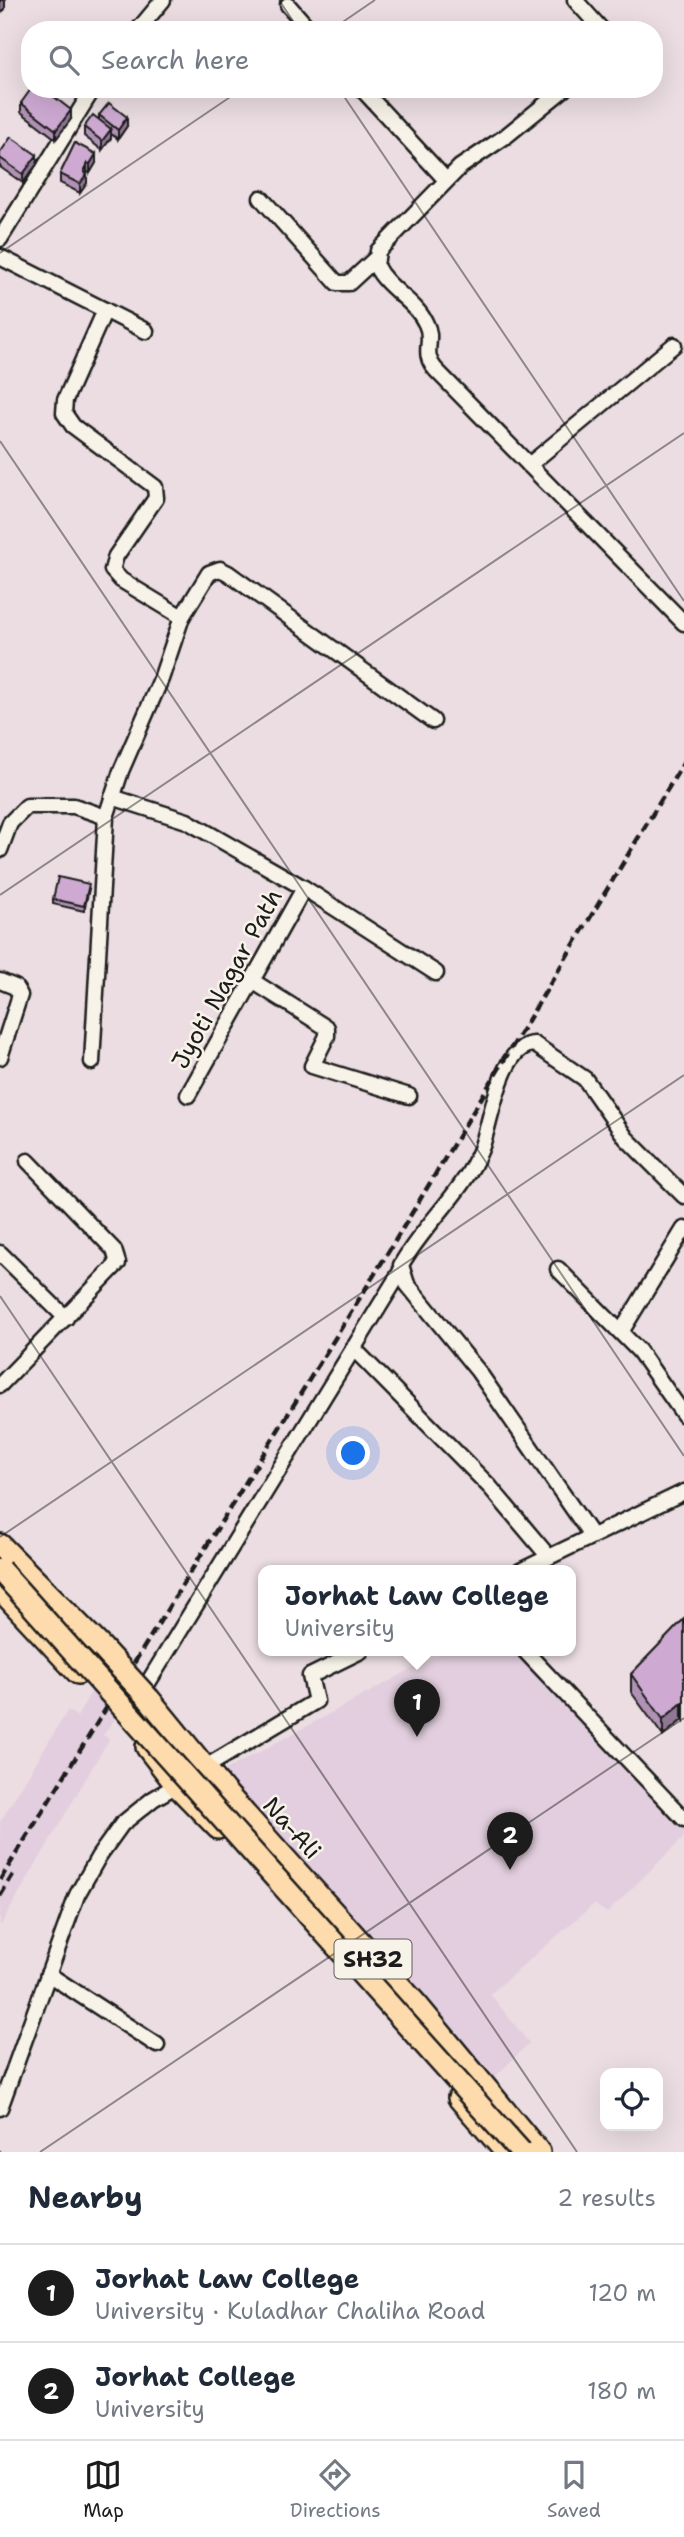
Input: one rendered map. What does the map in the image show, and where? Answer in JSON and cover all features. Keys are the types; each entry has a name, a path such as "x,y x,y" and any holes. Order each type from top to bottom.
{"main road":[{"name":"Na-Ali","path":"0,1545 146,1695 539,2152"},
{"path":"0,1570 521,2152"},
{"path":"0,1589 124,1723 177,1786 506,2152"}],"street":[{"path":"575,0 594,21"},
{"path":"145,21 160,1"},
{"path":"288,5 302,21"},
{"path":"0,239 87,98"},
{"path":"370,98 446,180"},
{"path":"261,198 337,283 349,283 375,259 378,251 446,180 552,98"},
{"path":"0,257 146,331"},
{"path":"375,259 379,272 427,325 426,351 430,364 684,623"},
{"path":"105,310 65,400 64,413 73,426 155,487 156,498 116,556 113,570 121,580 182,617"},
{"path":"529,465 674,345"},
{"path":"92,1062 106,817 155,696 182,617 209,573 220,569 433,721"},
{"name":"Jyoti Nagar Path","path":"112,797 187,821 304,888 254,982 188,1096"},
{"path":"0,850 10,823 26,806 74,807 106,817"},
{"path":"304,888 436,973"},
{"path":"0,981 15,987 20,995 0,1057"},
{"path":"254,982 327,1028 327,1036 312,1066 409,1096"},
{"path":"146,1695 401,1271 405,1259 477,1158 502,1080 513,1055 526,1044 534,1044 585,1079 626,1138 678,1177 684,1196"},
{"path":"0,1385 113,1269 118,1256 28,1161"},
{"path":"621,1332 684,1229"},
{"path":"0,1253 66,1318"},
{"path":"558,1269 621,1332 684,1415"},
{"path":"401,1271 507,1411 592,1535"},
{"path":"353,1348 490,1487 549,1557"},
{"path":"532,1565 684,1492"},
{"path":"0,2108 77,1895 108,1840 137,1811 316,1700 310,1676 351,1656"},
{"path":"530,1656 683,1814"},
{"path":"48,1974 157,2045"}],"shaded area":[{"path":"436,1656 528,1656 684,1825 684,1837 607,1913 594,1904 490,1994 529,2043 495,2077 324,1902 215,1776"},
{"path":"97,1681 124,1706 103,1735 109,1739 0,1926 0,1822 68,1710 77,1717"}],"building":[{"path":"25,98 56,98 71,110 56,130 21,103"},
{"path":"109,103 127,117 118,130 99,115"},
{"path":"93,115 111,129 102,141 84,127"},
{"path":"11,137 37,155 23,174 0,158 0,153"},
{"path":"75,143 96,154 90,164 87,163 84,172 87,174 80,184 60,174"},
{"path":"58,877 89,884 84,906 53,899"},
{"path":"684,1619 684,1705 682,1703 663,1719 631,1674"}],"railway":[{"path":"0,1880 395,1241 684,762"},
{"path":"0,1896 14,1873"}],"place":[{"name":"Jorhat Law College","path":"417,1737"},
{"name":"Jorhat College","path":"510,1870"}]}
